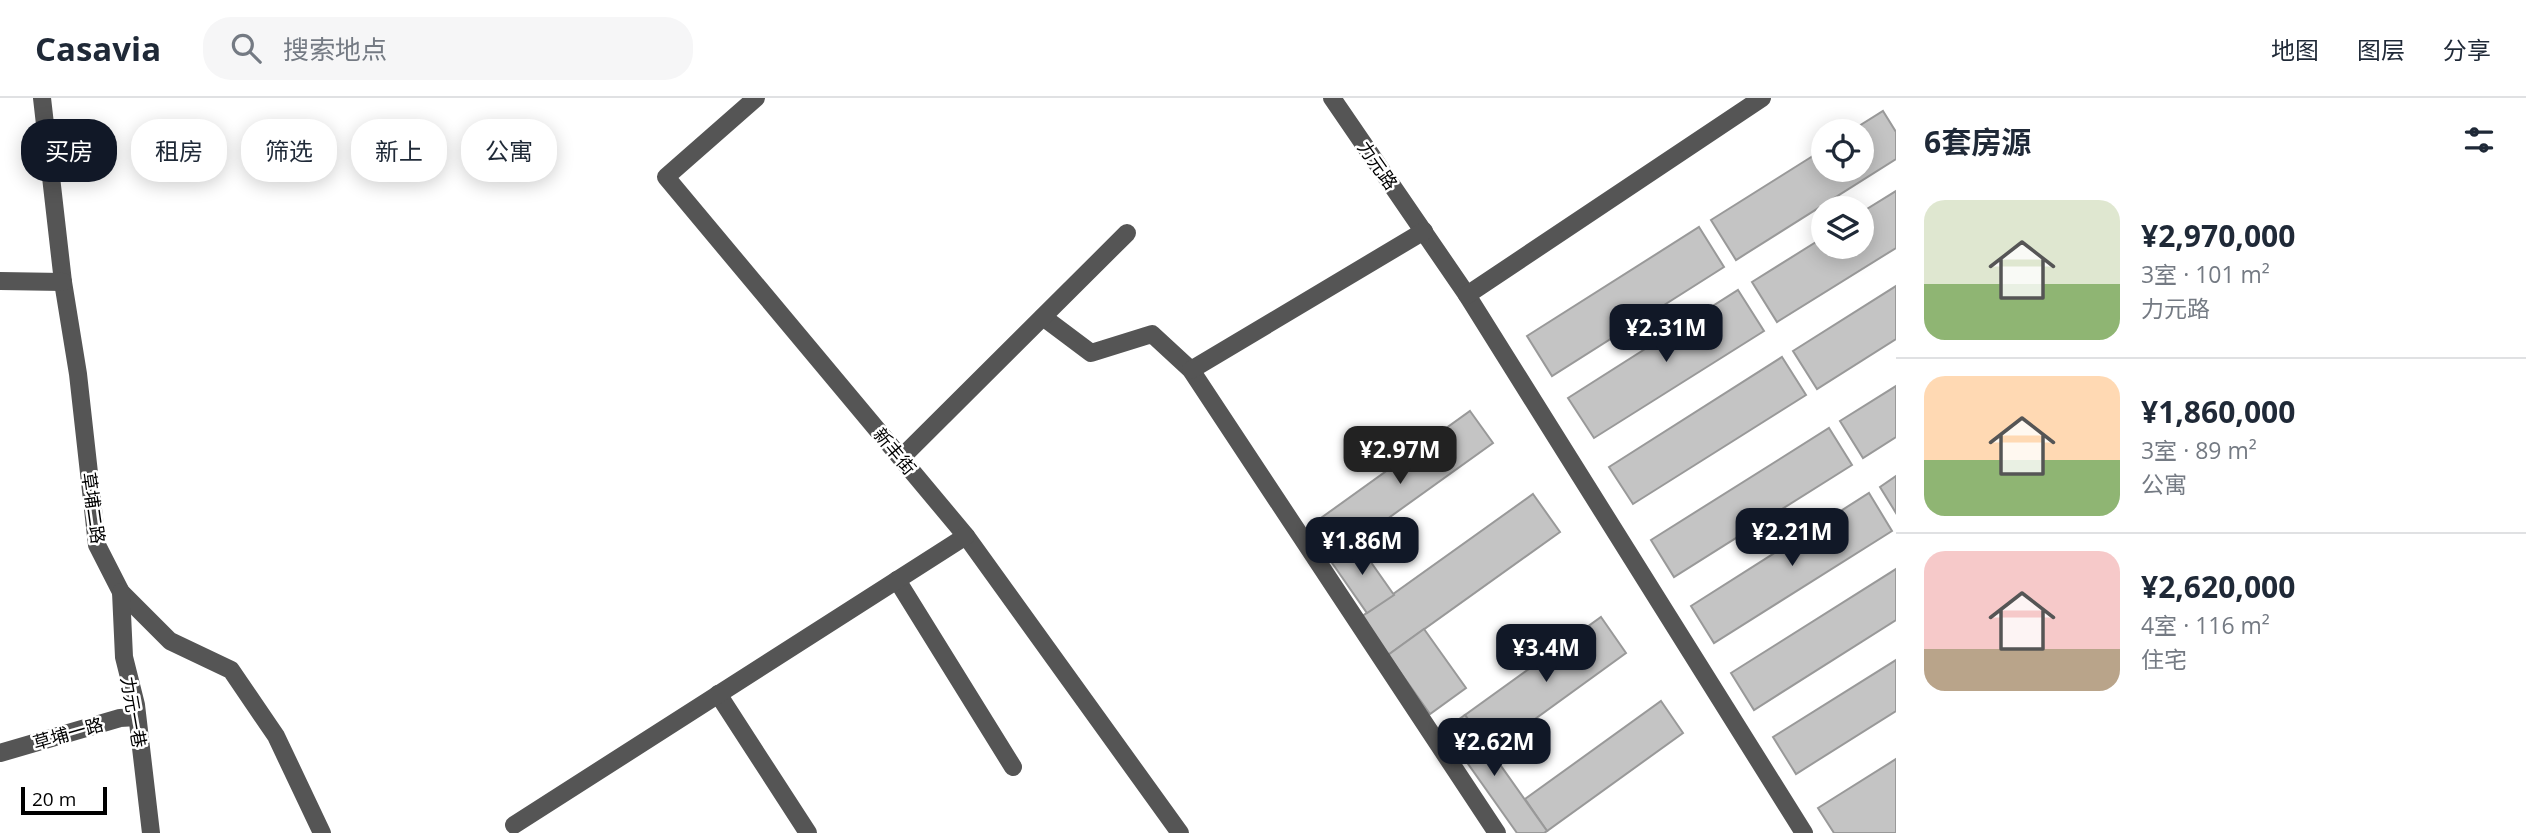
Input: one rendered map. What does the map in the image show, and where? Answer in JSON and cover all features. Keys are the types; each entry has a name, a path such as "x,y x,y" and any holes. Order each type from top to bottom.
{"street":[{"name":"草埔二路","path":"42,98 97,545 121,592 170,641 231,670 275,736 322,833"},
{"name":"新丰街","path":"756,98 666,177 966,536 1180,833"},
{"name":"力元路","path":"1332,98 1468,295 1804,833"},
{"path":"1468,295 1762,98"},
{"path":"1191,370 1424,231"},
{"path":"901,458 1127,233"},
{"path":"0,281 63,282"},
{"path":"1043,317 1091,353 1153,334 1191,370 1497,833"},
{"path":"514,825 966,536"},
{"path":"897,580 1013,767"},
{"name":"力元一巷","path":"121,592 124,657 137,717 151,833"},
{"path":"718,694 808,833"},
{"name":"草埔一路","path":"0,753 120,718 137,717"}],"building":[{"path":"1883,111 1896,132 1896,159 1874,173 1874,119 1870,119"},
{"path":"1811,157 1811,182 1860,182 1837,196 1811,196 1811,213 1736,260 1711,220"},
{"path":"1896,191 1896,248 1777,322 1752,282 1811,245 1811,259 1874,259 1874,205"},
{"path":"1699,227 1724,267 1552,376 1527,336"},
{"path":"1896,286 1896,339 1817,389 1793,351"},
{"path":"1738,290 1764,331 1594,438 1568,398"},
{"path":"1782,357 1806,395 1633,504 1609,467"},
{"path":"1896,386 1896,437 1863,458 1840,421"},
{"path":"1470,411 1493,443 1330,560 1307,528"},
{"path":"1829,428 1852,465 1674,577 1651,540"},
{"path":"1896,476 1896,513 1880,487"},
{"path":"1869,493 1892,531 1714,643 1691,606"},
{"path":"1533,494 1560,532 1388,655 1361,617"},
{"path":"1356,541 1394,595 1367,613 1330,560"},
{"path":"1896,569 1896,620 1754,710 1731,673"},
{"path":"1601,617 1626,653 1491,751 1465,715"},
{"path":"1424,629 1466,688 1430,714 1388,655"},
{"path":"1896,660 1896,711 1796,774 1773,737"},
{"path":"1661,701 1683,733 1547,831 1525,799"},
{"path":"1465,715 1547,831 1517,833 1444,730"},
{"path":"1896,759 1896,833 1834,833 1818,808"}]}
